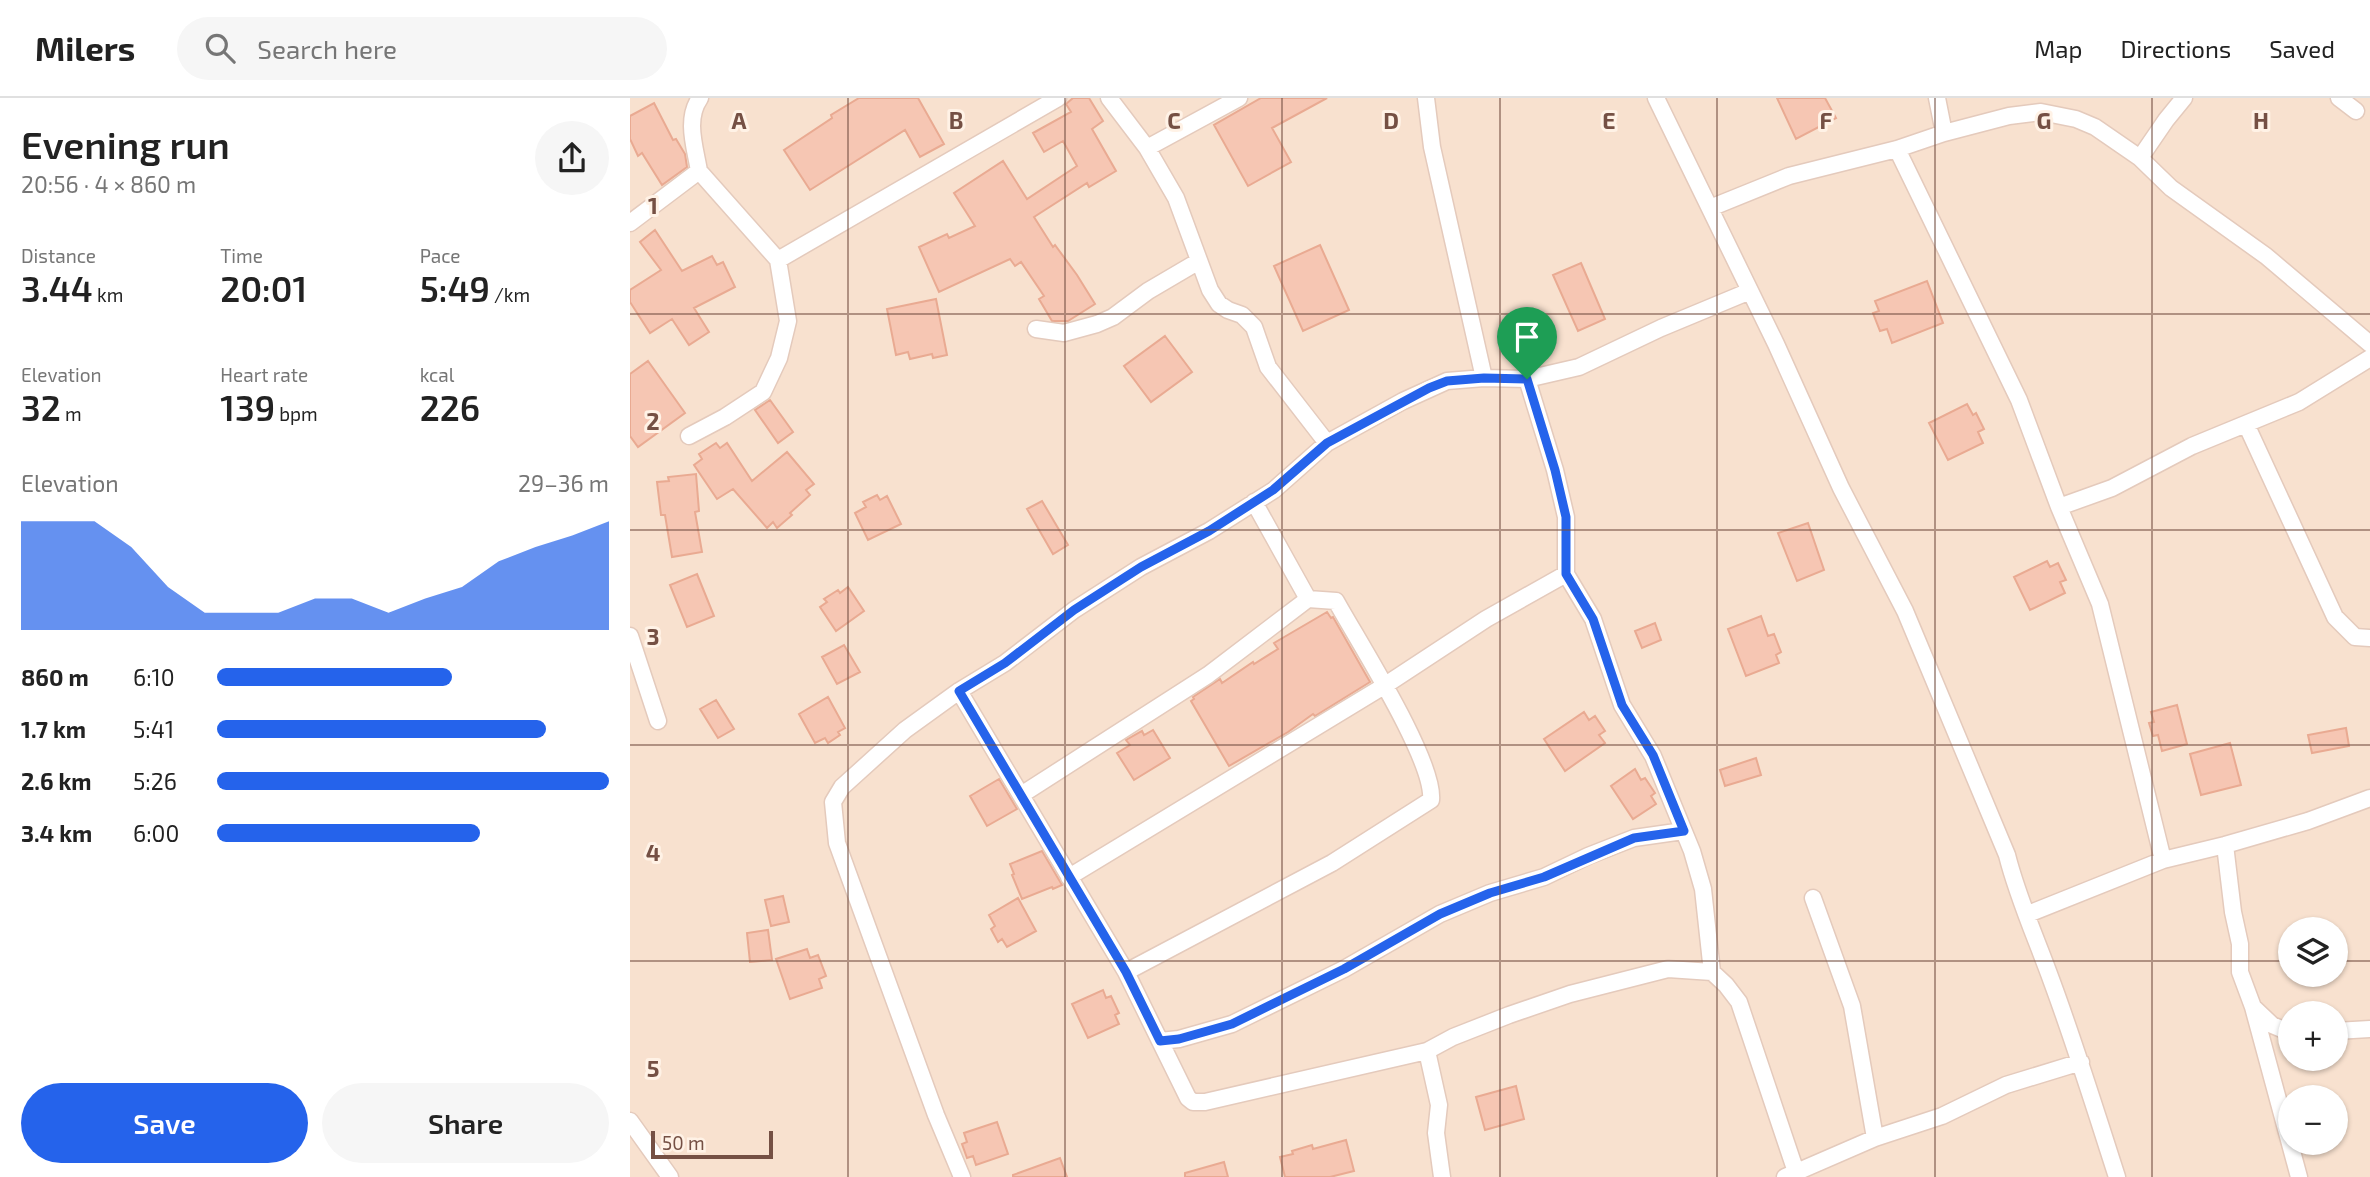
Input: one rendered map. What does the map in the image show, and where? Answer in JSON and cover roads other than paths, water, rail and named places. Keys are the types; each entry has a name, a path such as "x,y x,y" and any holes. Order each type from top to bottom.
{"street":[{"path":"689,436 763,392 779,358 788,321 778,260 699,171 691,130 692,108 700,98"},
{"path":"778,260 1058,98"},
{"path":"1109,98 1147,148 1177,198 1210,290 1219,304 1242,316 1254,327 1268,367 1327,443"},
{"path":"1147,148 1239,98"},
{"path":"1426,98 1432,147 1484,378"},
{"path":"1656,98 1750,291 1841,488 1905,611 2007,855 2014,882 2081,1062 2117,1177"},
{"path":"1937,98 1944,133"},
{"path":"2140,159 2184,98"},
{"path":"2339,98 2356,111"},
{"path":"1710,208 1789,176 1897,149 2009,116 2041,112 2076,119 2095,127 2140,159 2171,188 2266,256 2370,344"},
{"path":"1897,149 2019,400 2059,507 2100,604 2163,860"},
{"path":"630,223 699,171"},
{"path":"1036,329 1064,333 1113,317 1148,291 1199,261"},
{"path":"962,1177 936,1115 837,843 833,802 842,787 905,730 959,691 1005,663 1074,610 1141,567 1209,531 1273,490 1327,443 1447,381 1527,379 1579,367 1661,328 1750,291"},
{"path":"2059,507 2112,488 2192,446 2299,402 2370,358"},
{"path":"1527,379 1555,470 1566,517 1566,574 1593,619 1622,705 1653,755 1684,831 1703,889 1712,972"},
{"path":"2246,424 2335,617 2355,637 2370,638"},
{"path":"1254,502 1308,599"},
{"path":"1069,877 1384,686 1486,619 1566,574"},
{"path":"1021,795 1208,675 1308,599 1336,601 1420,756 1432,789 1431,800 1332,863 1126,972"},
{"path":"630,636 658,721"},
{"path":"959,691 1126,972 1188,1098 1199,1102 1427,1051 1453,1037 1570,994 1668,969 1712,972 1739,1002 1791,1174 1875,1138 1942,1116 2006,1085 2081,1062"},
{"path":"2028,914 2163,860 2308,821 2370,798"},
{"path":"1160,1041 1179,1039 1232,1024 1344,969 1440,914 1490,893 1544,877 1634,838 1684,831"},
{"path":"2225,845 2233,912 2240,944 2240,972 2253,1007 2299,1177"},
{"path":"1812,898 1853,1006 1875,1138"},
{"path":"2253,1007 2278,1028"},
{"path":"2348,1030 2370,1029"},
{"path":"1427,1051 1439,1105 1436,1133 1442,1177"},
{"path":"630,1121 670,1177"}]}
